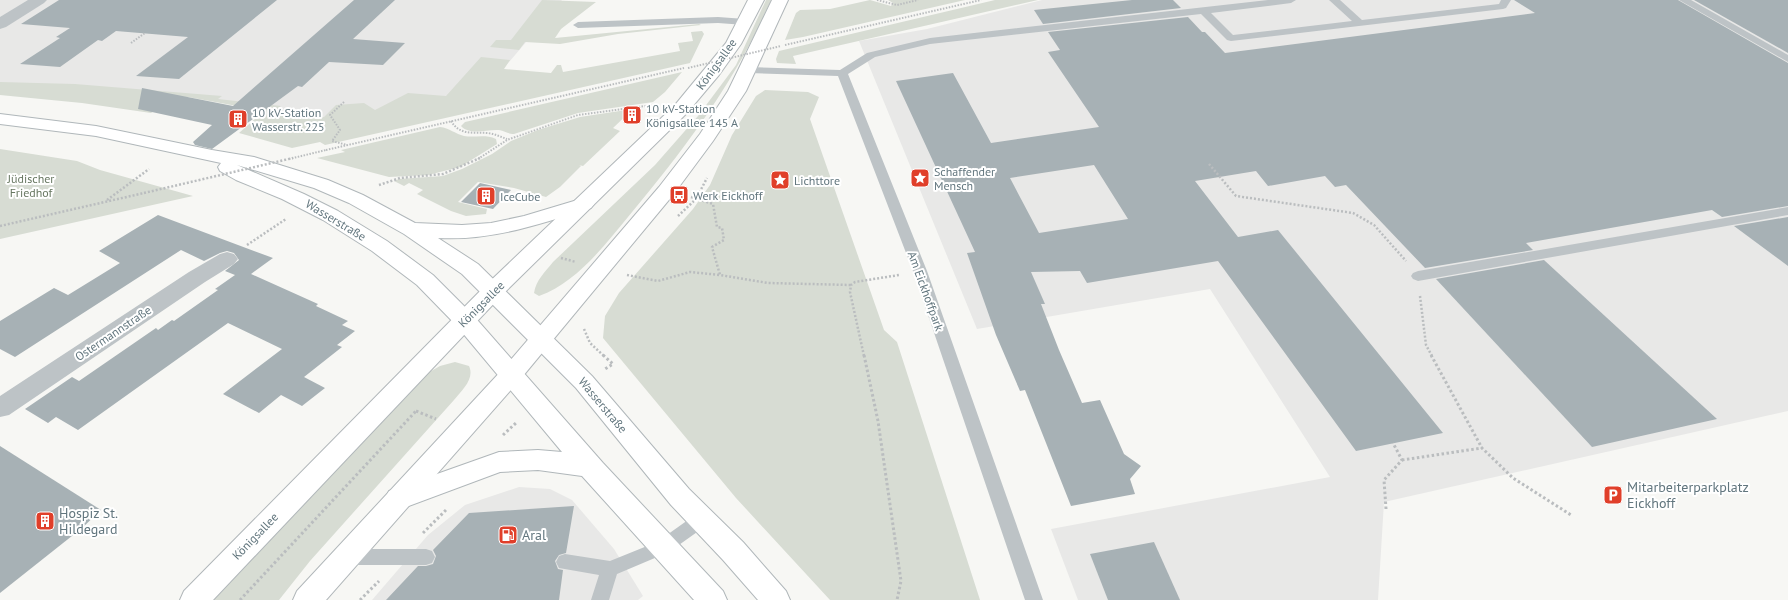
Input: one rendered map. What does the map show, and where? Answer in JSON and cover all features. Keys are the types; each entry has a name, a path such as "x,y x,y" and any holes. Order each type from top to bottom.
{"main road":[{"name":"Königsallee","path":"194,600 494,290 682,109 709,77 745,22 756,0"},
{"path":"308,600 510,376 666,192 707,137 738,91 780,0"},
{"name":"Wasserstraße","path":"0,119 96,131 212,156 247,161 321,184 356,199 411,229 470,269 494,290 584,382 680,497 733,551 776,600"},
{"name":"Wasserstraße","path":"212,156 232,171 297,198 340,221 385,250 423,279 465,320 510,376 663,547 713,600"},
{"name":"Wasserstraße","path":"411,229 450,232 479,231 525,221 584,204"},
{"path":"398,499 499,462 538,460 590,466"}],"street":[{"path":"0,24 39,0"},
{"name":"Ostermannstraße","path":"0,408 190,281 227,259"}],"lane":[{"path":"749,70 842,73 871,55 930,41 1291,0"},
{"path":"1334,0 1360,23"},
{"path":"1204,11 1231,38 1503,6 1506,0"},
{"path":"1684,0 1788,59"},
{"path":"578,25 718,20 745,22"},
{"name":"Am Eickhoffpark","path":"842,73 860,122 920,271 1034,600"},
{"path":"1418,276 1788,211"},
{"path":"565,562 610,569 663,547 701,520"},
{"path":"346,557 426,557"},
{"path":"603,599 610,569"}],"path":[{"path":"877,0 897,5 918,0"},
{"path":"0,226 981,0"},
{"path":"131,43 145,33"},
{"path":"344,102 330,115 340,130 332,141 348,145"},
{"path":"377,186 392,179 443,174 462,167 489,153 507,140 578,115 657,104"},
{"path":"451,121 455,128 467,133 490,133 507,140"},
{"path":"1208,164 1236,196 1353,213 1374,225 1418,276 1426,345 1482,448 1513,478 1571,515"},
{"path":"105,202 149,169"},
{"path":"686,196 713,204 717,227 722,228 724,240 712,247 720,275"},
{"path":"227,259 278,224"},
{"path":"602,268 639,278 658,281 690,272 720,275 768,283 851,285 855,282 920,271"},
{"path":"851,285 850,292 878,421 902,581 897,600"},
{"path":"586,324 583,330 590,343 613,364 604,370"},
{"path":"410,409 439,420"},
{"path":"240,600 416,412"},
{"path":"1393,443 1402,460"},
{"path":"1386,508 1384,480 1402,460 1482,448"},
{"path":"360,600 448,509"}],"shaded area":[{"path":"0,0 562,0 503,69 469,98 361,125 187,96 0,90"},
{"path":"1042,0 1788,0 1788,411 1384,502 1378,600 1078,600 1051,529 1330,477 1210,289 977,329 859,41 927,29"},
{"name":"Aral","path":"519,487 550,489 572,500 614,549 643,596 638,600 372,600 428,535 465,505"}],"green space":[{"path":"542,0 596,2 561,29 555,38 701,25 618,34 560,44 525,42 519,50 490,47 496,40 511,40"},
{"path":"766,0 771,0 742,59 708,113 669,166 609,240 577,273 552,290 539,296 534,293 539,280 553,262 655,165 698,116 736,65"},
{"path":"870,0 891,6 893,3 888,0 965,0 785,40 796,13 800,10 830,9"},
{"path":"995,0 1038,0 793,56 796,64 777,63 776,59 779,51"},
{"path":"702,31 704,34 690,63 325,145 320,142 292,148 239,133 264,111 188,97 164,105 151,113 82,103 0,95 0,82 75,84 222,96 218,99 281,106 275,111 324,117 336,105 364,103 375,110 408,93 446,96 481,57 510,60 504,69 551,73 557,65 561,65 563,72 680,51 678,43 693,41 691,32"},
{"path":"682,72 665,92 653,102 578,113 514,134 499,130 469,131 461,126 465,122"},
{"path":"765,90 808,92 819,97 810,119 884,330 897,342 980,600 830,600 736,498 603,338 605,316 619,293 693,209 710,185 732,135 756,96"},
{"path":"633,109 613,128 620,131 583,166 579,165 581,166 560,187 546,197 514,188 478,182 458,202 487,209 486,214 466,216 451,211 417,194 423,190 409,183 404,186 394,181 399,179 443,176 462,169 492,154 511,141 538,130 580,117"},
{"path":"440,127 464,136 484,136 496,139 497,144 460,167 428,175 389,177 317,158 345,152 341,150"},
{"name":"Jüdischer Friedhof","path":"0,149 77,161 100,170 193,196 0,239"},
{"path":"455,362 469,366 470,375 467,384 310,561 279,600 212,600 426,374 440,366"}],"building":[{"path":"59,0 277,0 179,79 136,76 188,37 116,31 102,41 98,40 60,67 20,64 60,38 56,37 70,28 21,24"},
{"path":"354,0 395,0 353,39 405,43 383,65 329,62 302,87 298,86 212,149 195,145 193,142 212,125 138,109 142,88 233,106"},
{"path":"1132,0 1173,0 1181,8 1043,24 1034,10"},
{"path":"1514,0 1678,0 1788,63 1788,206 1722,217 1712,210 1526,243 1533,250 1425,268 1346,185 1335,187 1325,176 1268,186 1256,171 1195,181 1238,237 1278,230 1443,433 1356,451 1218,261 1087,283 1080,271 1031,272 1045,304 1041,304 1082,403 1100,400 1124,454 1141,466 1130,479 1135,494 1071,506 1025,390 1020,391 996,335 967,253 975,252 896,81 953,73 991,143 1099,127 1048,52 1060,50 1048,32 1188,17 1225,53 1535,13","holes":["1094,165 1128,219 1039,233 1010,178"]},
{"path":"1694,0 1788,0 1788,53"},
{"name":"IceCube","path":"480,183 511,190 493,209 461,202"},
{"path":"158,215 273,258 251,274 318,304 316,306 348,321 342,325 355,331 337,345 342,347 304,377 325,388 302,406 281,395 259,413 223,394 282,349 228,323 78,430 56,417 48,423 25,409 72,377 79,381 156,328 158,330 172,320 174,321 218,290 215,289 235,275 225,271 239,260 234,253 227,251 204,261 181,250 15,357 0,349 0,321 54,288 68,295 120,263 99,251"},
{"path":"1788,217 1788,266 1734,226"},
{"path":"1544,260 1717,419 1592,447 1436,279"},
{"name":"Hospiz St. Hildegard","path":"0,446 101,510 82,528 0,593"},
{"name":"Aral","path":"574,506 566,553 559,555 555,561 558,569 563,570 559,600 386,600 418,566 433,564 436,556 433,550 469,513"},
{"path":"1154,542 1180,600 1108,600 1090,554"}],"place":[{"name":"10 kV-Station Königsallee 145 A","path":"632,115"},
{"name":"10 kV-Station Wasserstr. 225","path":"238,119"},
{"name":"Schaffender Mensch","path":"920,178"},
{"name":"Lichttore","path":"780,180"},
{"name":"Werk Eickhoff","path":"679,195"},
{"name":"IceCube","path":"486,196"},
{"name":"Mitarbeiterparkplatz Eickhoff","path":"1613,495"},
{"name":"Hospiz St. Hildegard","path":"45,521"},
{"name":"Aral","path":"508,535"}]}
